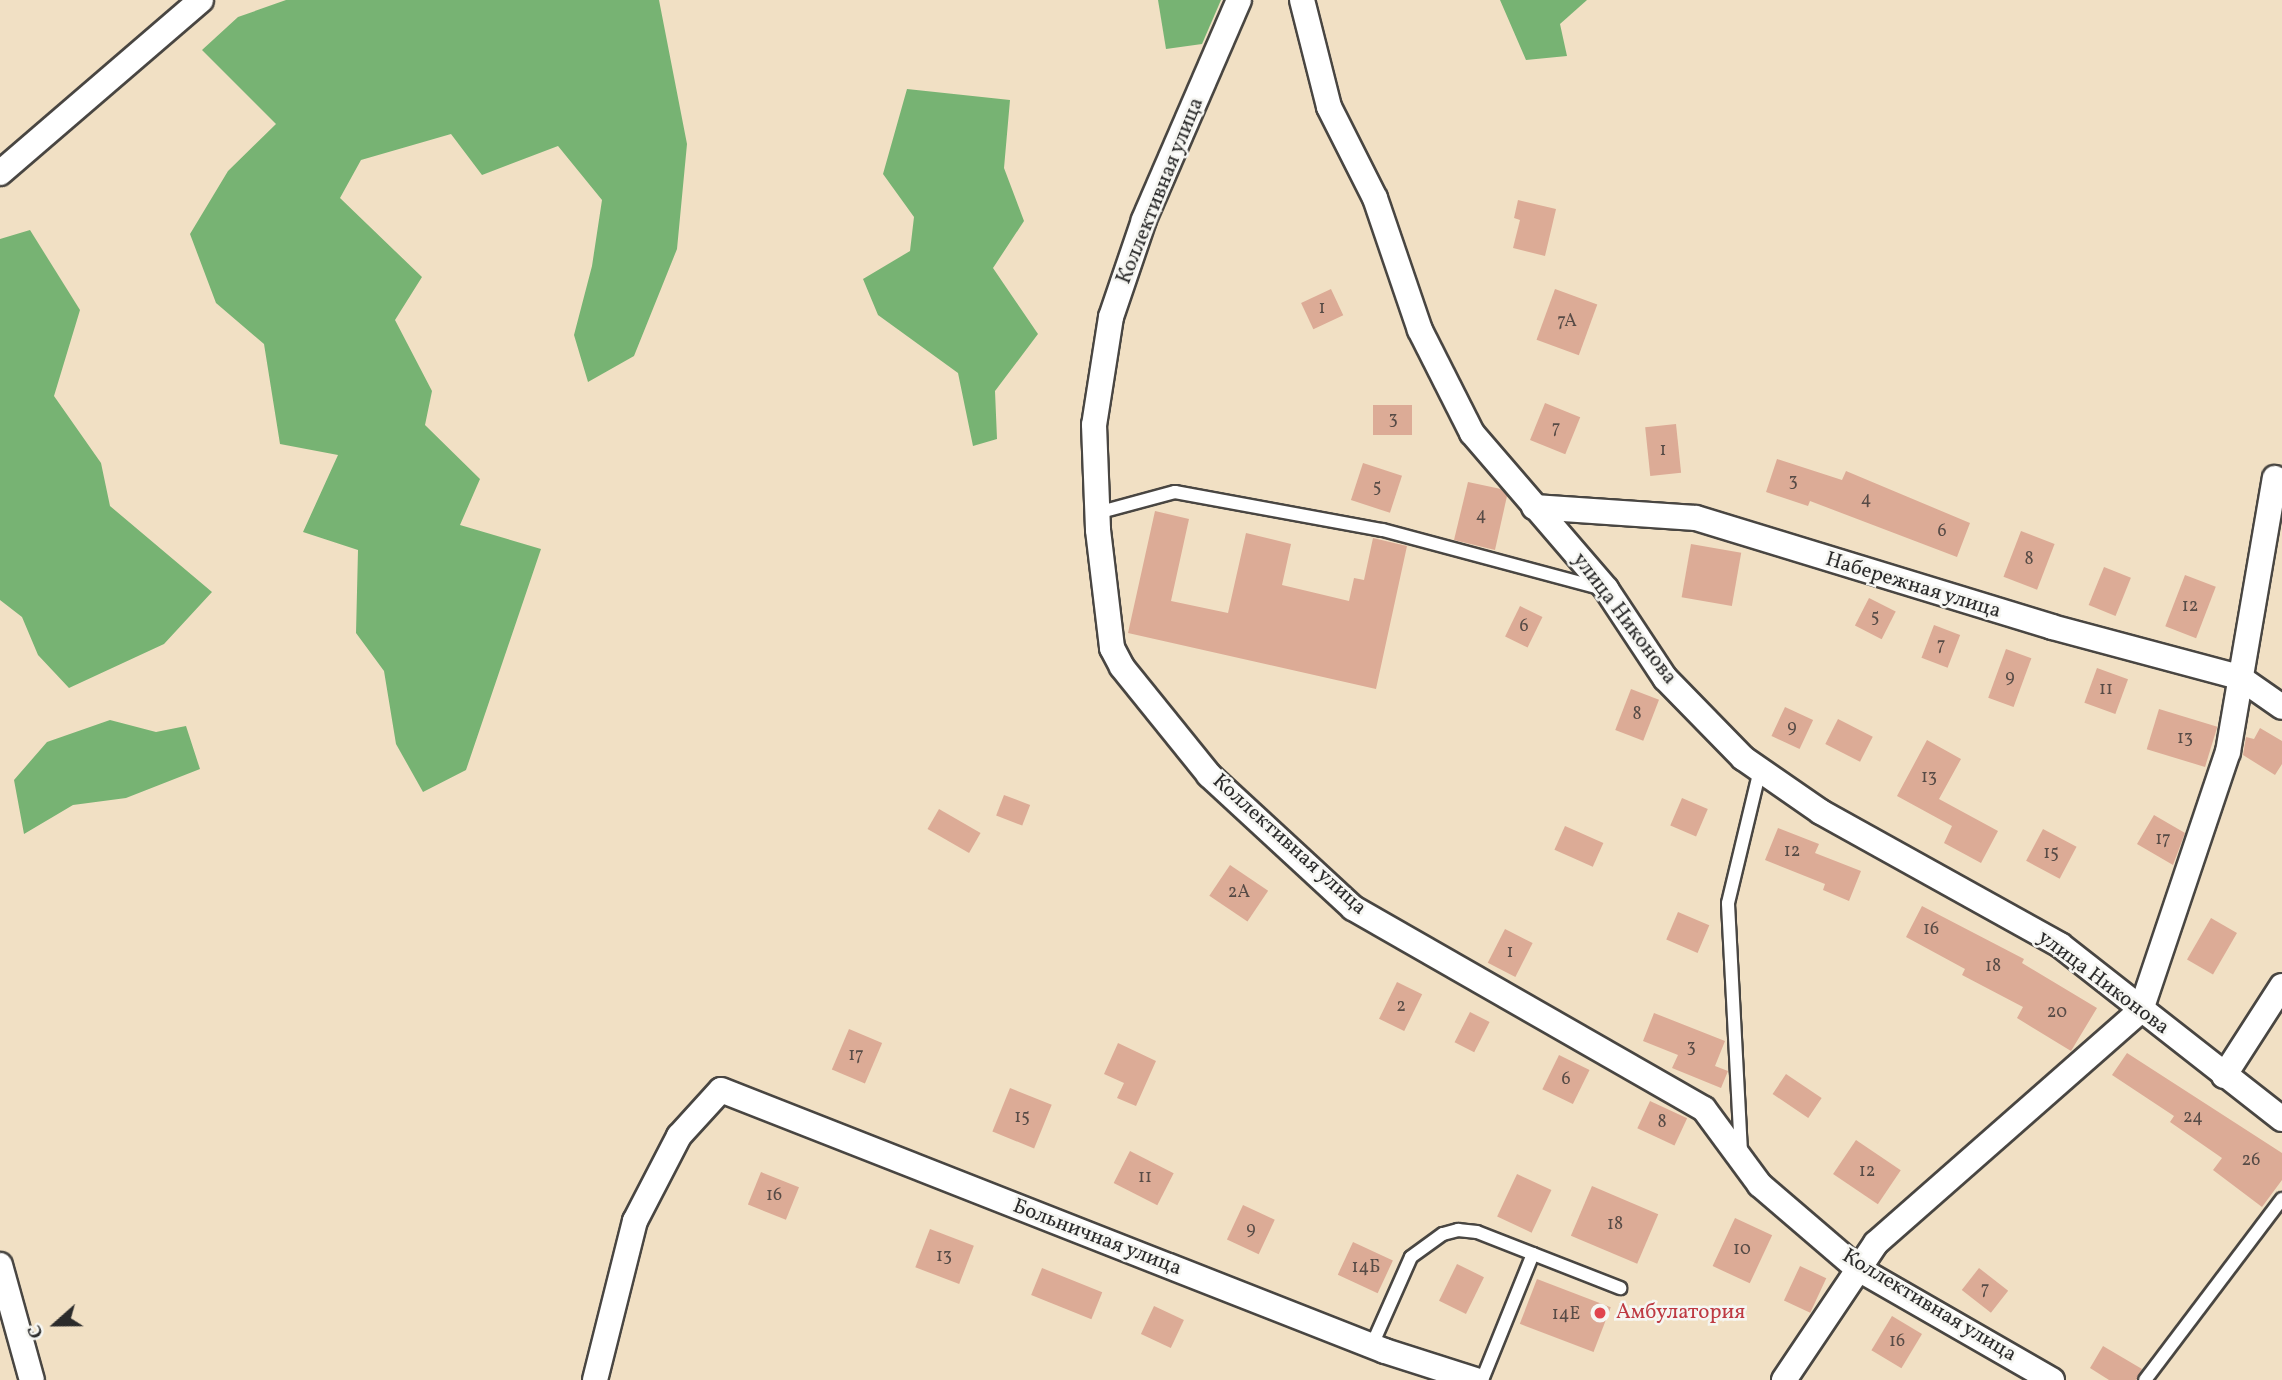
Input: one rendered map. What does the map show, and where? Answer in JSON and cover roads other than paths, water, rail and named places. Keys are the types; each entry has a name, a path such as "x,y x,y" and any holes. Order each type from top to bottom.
{"street":[{"path":"0,173 201,0"},
{"name":"Коллективная улица","path":"1239,0 1144,220 1111,317 1094,425 1097,513 1112,648 1209,775 1353,908 1704,1109 1760,1185 1857,1268 2052,1380"},
{"name":"улица Никонова","path":"1301,0 1329,107 1375,198 1420,330 1472,433 1606,589 1665,678 1760,770 1821,812 2060,945 2282,1119"},
{"path":"1786,1379 1876,1242 2141,1010 2228,752 2275,478"},
{"name":"Набережная улица","path":"1534,507 1696,518 2052,627 2239,677 2282,706"},
{"path":"2224,1076 2282,986"},
{"name":"Больничная улица","path":"595,1380 635,1221 679,1136 721,1090 1372,1345 1476,1380"},
{"path":"0,1265 32,1380"}],"lane":[{"path":"1097,513 1175,492 1383,530 1606,589"},
{"path":"1741,1159 1728,903 1760,770"},
{"path":"2145,1380 2282,1199"},
{"path":"1372,1345 1411,1257 1443,1234 1476,1232 1620,1288"},
{"path":"1482,1380 1533,1254"}],"place":[{"name":"Амбулатория","path":"1600,1313"}]}
